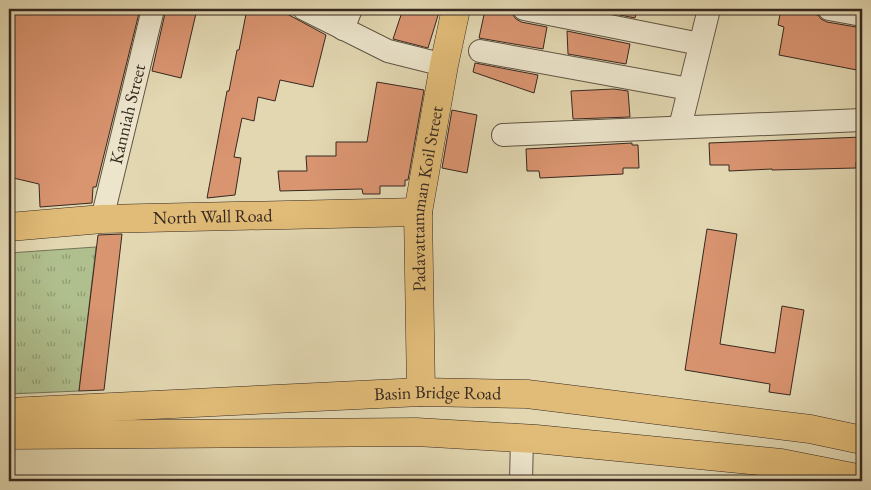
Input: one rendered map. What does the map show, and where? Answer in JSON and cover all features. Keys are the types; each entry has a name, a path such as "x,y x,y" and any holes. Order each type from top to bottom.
{"main road":[{"name":"Padavattamman Koil Street","path":"420,392 418,212 456,9"},
{"name":"North Wall Road","path":"9,227 102,219 418,212"},
{"name":"Basin Bridge Road","path":"9,412 420,392 527,394 810,429 862,440"},
{"path":"794,471 810,429"},
{"name":"Basin Bridge Road","path":"9,435 416,432 522,438 862,478"}],"street":[{"name":"Kanniah Street","path":"102,219 153,9"},
{"path":"304,9 388,51 444,65"},
{"path":"343,29 351,9"},
{"path":"524,9 700,44"},
{"path":"680,127 709,9"},
{"path":"829,9 862,15"},
{"path":"480,51 689,89"},
{"path":"503,135 862,120"},
{"path":"521,481 522,438"}],"green space":[{"path":"96,247 79,391 9,394 9,253"}],"building":[{"path":"9,9 140,9 96,187 93,187 92,203 40,207 39,184 9,177"},
{"path":"166,9 197,9 181,78 152,71"},
{"path":"247,9 278,9 326,35 313,87 280,80 275,101 258,97 254,121 242,118 234,157 241,158 235,195 207,198 227,91 229,91 237,50 239,50"},
{"path":"403,9 440,9 428,48 393,39"},
{"path":"496,9 511,9 512,14 521,22 547,27 543,49 479,38 485,10 495,12"},
{"path":"590,9 637,9 635,18"},
{"path":"781,9 818,15 827,22 862,28 862,71 779,55 784,27 778,25"},
{"path":"567,31 630,44 626,64 568,54"},
{"path":"475,63 538,75 534,93 473,72"},
{"path":"377,82 424,90 408,180 405,180 405,186 380,186 380,194 363,194 362,189 280,191 278,171 307,171 306,156 336,156 336,142 367,142"},
{"path":"614,89 628,91 630,117 573,119 571,91"},
{"path":"452,110 477,115 467,173 442,168"},
{"path":"862,137 862,161 856,162 856,168 729,171 729,165 710,165 709,143"},
{"path":"632,143 632,145 638,145 639,168 623,168 623,174 540,178 539,171 527,171 526,149"},
{"path":"707,229 737,234 720,344 775,353 782,306 804,310 790,395 769,392 770,384 685,370"},
{"path":"122,234 104,390 79,391 98,235"}]}
